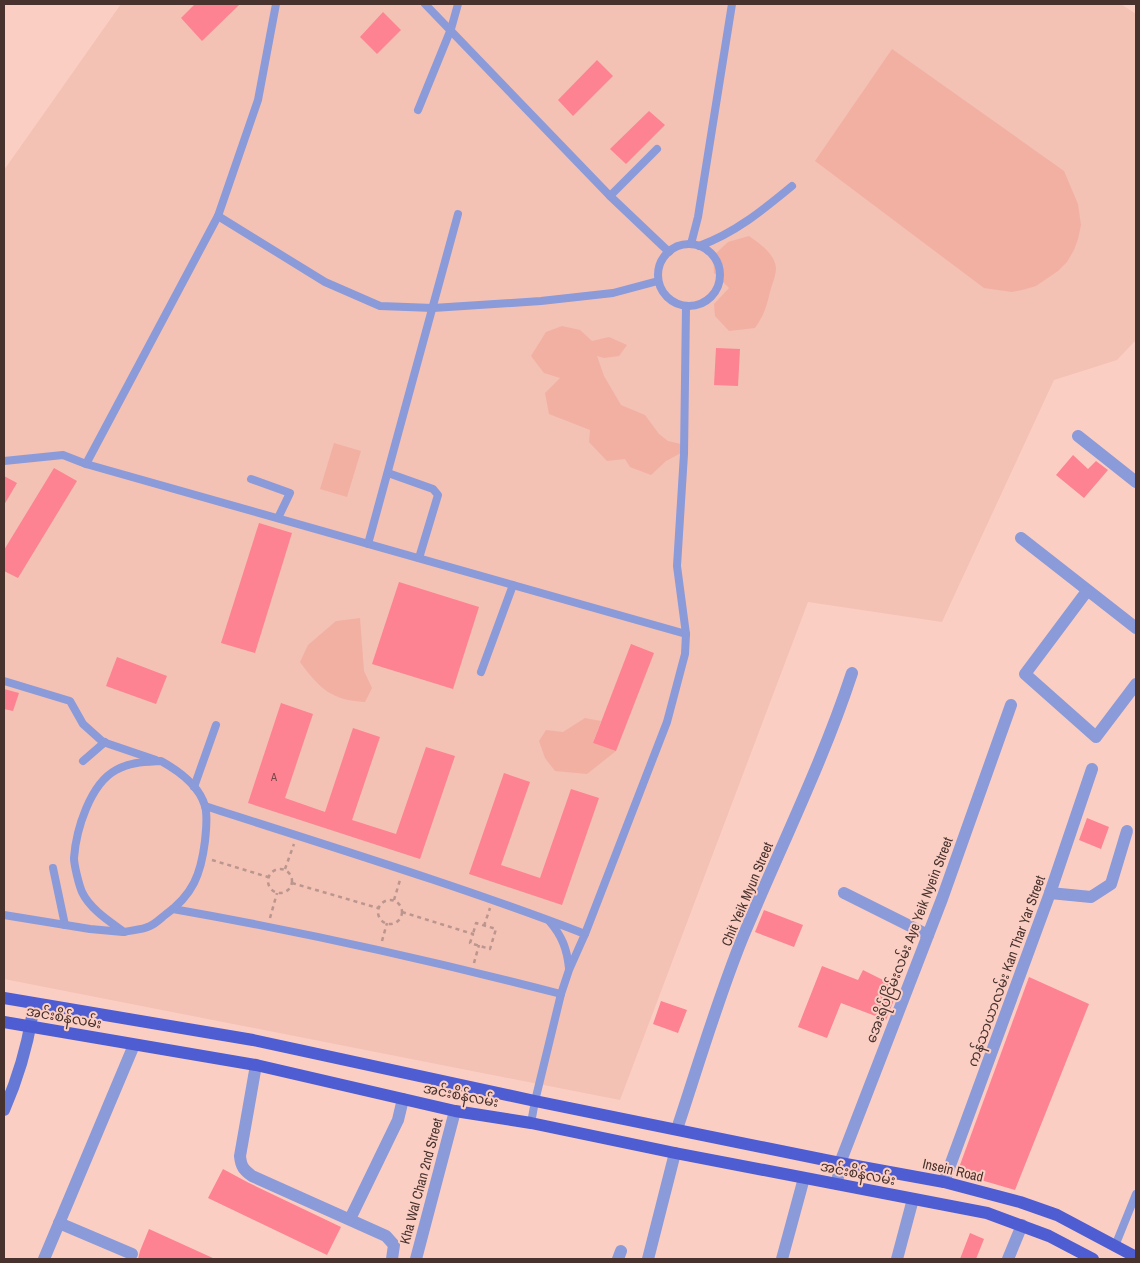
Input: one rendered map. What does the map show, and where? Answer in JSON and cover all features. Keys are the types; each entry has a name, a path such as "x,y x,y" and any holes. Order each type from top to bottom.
{"main road":[{"name":"အင်းစိန်လမ်း","path":"4,998 253,1040 840,1164"},
{"path":"4,1110 15,1086 31,1026 34,1004"},
{"name":"အင်းစိန်လမ်း","path":"4,1022 256,1065 455,1111 531,1124 676,1154 913,1199"},
{"name":"Insein Road","path":"840,1164 944,1182 1020,1202 1057,1215"},
{"path":"913,1199 987,1213 1049,1236 1093,1259"},
{"path":"1049,1236 1057,1215 1136,1257"}],"street":[{"path":"1078,436 1136,482"},
{"path":"1021,538 1136,628"},
{"path":"1087,591 1026,674 1096,737 1136,684"},
{"name":"Chit Yeik Myun Street","path":"676,1130 742,941 837,720 852,673"},
{"name":"အေးရိပ်ငြိမ်းလမ်း Aye Yeik Nyein Street","path":"837,1184 840,1164 928,935 1011,705"},
{"name":"ကန်သာယာလမ်း Kan Thar Yar Street","path":"944,1182 1050,893 1092,769"},
{"path":"1050,893 1091,897 1111,884 1127,831"},
{"path":"844,893 928,935"},
{"path":"44,1259 134,1045"},
{"path":"256,1065 240,1156 244,1170 252,1176 386,1236 394,1245 392,1259"},
{"path":"350,1219 398,1120 403,1098"},
{"name":"Kha Wal Chan 2nd Street","path":"416,1259 455,1111"},
{"path":"648,1259 676,1154"},
{"path":"782,1259 804,1178"},
{"path":"898,1259 913,1199"},
{"path":"59,1222 132,1254"},
{"path":"1008,1259 1022,1225"}],"lane":[{"path":"86,464 218,216 258,100 276,4"},
{"path":"425,4 610,196 668,252"},
{"path":"418,110 458,4"},
{"path":"695,245 732,4"},
{"path":"610,196 657,149"},
{"path":"695,245 713,255 717,262 720,278 718,286 703,304 678,305 665,296 658,281 659,265 668,252 683,244 695,245 717,239 746,222 792,186"},
{"path":"368,544 458,214"},
{"path":"218,216 324,282 380,306 433,308 542,301 613,293 658,281"},
{"path":"531,1124 561,994 667,722 685,654 686,634 677,566 684,454 686,306"},
{"path":"4,462 62,456 686,634"},
{"path":"388,473 433,489 438,495 419,558"},
{"path":"251,479 290,493 278,518"},
{"path":"481,672 513,585"},
{"path":"4,681 70,701 83,724 105,742 161,761 179,771 194,787 205,806 206,828 203,857 197,878 187,896 149,927 124,932 4,915"},
{"path":"194,787 216,725"},
{"path":"83,761 105,742"},
{"path":"124,932 96,910 82,892 74,860 79,826 98,785 114,771 134,763 161,761"},
{"path":"205,806 494,899 585,934"},
{"path":"53,868 64,925"},
{"path":"173,909 268,926 472,971 561,994"},
{"path":"548,920 560,933 568,951 569,970"},
{"path":"1116,1246 1136,1194"}],"path":[{"path":"285,869 296,835"},
{"path":"203,857 268,877"},
{"path":"277,869 285,869 291,875 292,883 289,890 277,893 271,889 268,877 277,869"},
{"path":"394,900 404,869"},
{"path":"292,883 378,908"},
{"path":"268,926 277,893"},
{"path":"484,926 494,899"},
{"path":"402,912 395,922 384,922 378,916 378,908 386,900 394,900 402,912 473,934"},
{"path":"380,951 387,923"},
{"path":"476,924 484,926 496,929 490,949 470,943 476,924"},
{"path":"472,971 479,946"}],"shaded area":[{"path":"121,4 1121,4 1136,14 1136,340 1117,360 1054,380 942,622 808,602 620,1100 4,979 4,170"},
{"path":"892,49 1064,171 1078,204 1081,225 1078,239 1067,262 1058,271 1036,286 1012,292 984,288 815,161"},
{"path":"749,236 773,258 776,268 775,274 765,310 755,328 729,331 715,316 714,304 729,288 714,273 713,256 728,242"},
{"path":"562,326 580,330 592,341 609,337 627,345 619,356 604,358 597,356 604,376 621,405 645,415 659,434 668,441 681,444 681,453 666,461 651,475 630,467 625,459 607,461 589,442 590,430 549,414 545,393 560,378 544,373 531,356 546,332"},
{"path":"334,443 361,451 347,497 320,489"},
{"path":"360,618 364,671 372,688 365,702 335,696 320,686 300,662 308,645 336,621"},
{"path":"585,718 601,721 593,743 616,751 587,774 555,771 545,758 539,741 546,730 563,732"}],"building":[{"path":"195,4 240,4 202,41 181,18"},
{"path":"383,12 401,30 377,54 360,37"},
{"path":"597,60 613,76 573,116 558,100"},
{"path":"649,111 665,125 626,164 610,149"},
{"path":"716,348 740,349 738,386 714,385"},
{"path":"1073,455 1088,469 1096,461 1108,470 1084,498 1056,475"},
{"path":"54,468 77,481 18,578 4,571 4,550"},
{"path":"4,476 17,483 4,505"},
{"path":"259,523 292,533 255,653 221,643"},
{"path":"399,582 479,607 453,689 372,664"},
{"path":"631,644 654,653 616,751 593,743"},
{"path":"117,657 167,676 156,704 106,686"},
{"path":"4,689 19,693 13,711 4,709"},
{"path":"281,703 313,714 285,798 325,812 353,728 380,737 352,820 396,834 426,747 455,756 420,859 248,803"},
{"path":"504,773 530,782 501,865 540,878 571,789 599,798 562,905 469,874"},
{"path":"1087,818 1109,827 1101,849 1079,840"},
{"path":"764,910 803,925 794,947 755,932"},
{"path":"822,966 858,980 863,970 889,983 883,995 894,1000 886,1020 841,1003 827,1038 798,1027"},
{"path":"1029,977 1089,1004 1015,1190 957,1173"},
{"path":"661,1001 687,1010 678,1033 653,1024"},
{"path":"223,1169 341,1227 327,1255 208,1198"},
{"path":"149,1229 215,1259 138,1259"},
{"path":"970,1233 984,1239 976,1259 960,1259"}]}
